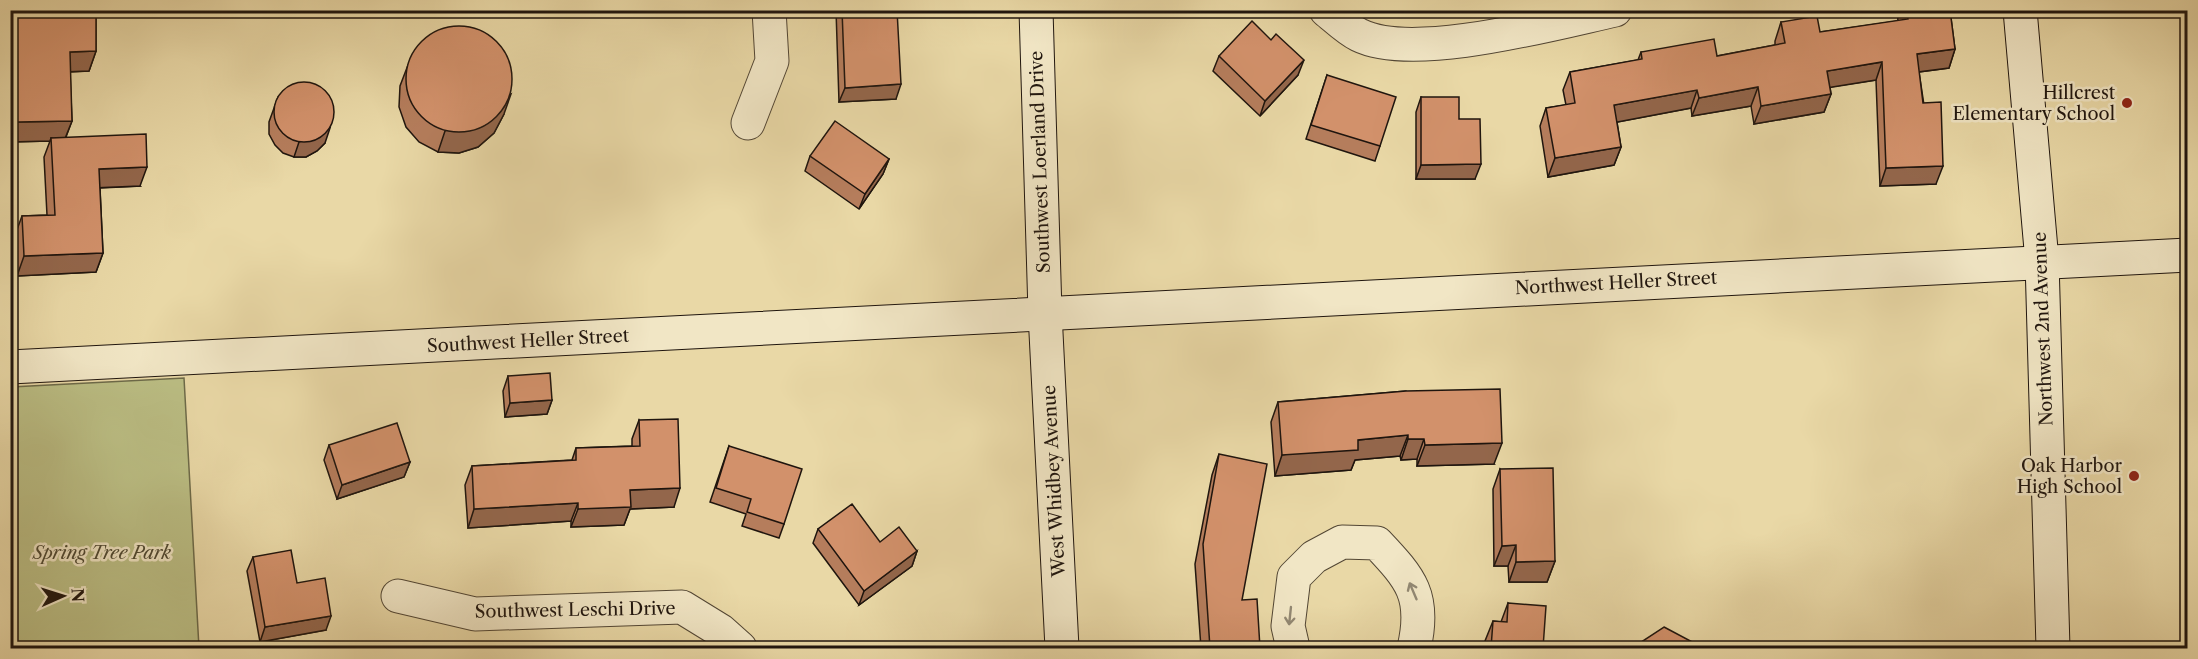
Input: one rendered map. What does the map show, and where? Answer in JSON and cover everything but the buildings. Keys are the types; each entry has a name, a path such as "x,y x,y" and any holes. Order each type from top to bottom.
{"street":[{"path":"748,123 772,61 769,10"},
{"name":"Southwest Loerland Drive","path":"1036,10 1045,313"},
{"path":"1326,10 1359,35 1380,41 1450,44 1615,10"},
{"name":"Northwest 2nd Avenue","path":"2020,10 2042,261 2053,648"},
{"name":"Northwest Heller Street","path":"1045,313 2187,255"},
{"name":"Southwest Heller Street","path":"10,367 1045,313"},
{"name":"West Whidbey Avenue","path":"1045,313 1062,648"},
{"path":"1293,648 1288,626 1294,578 1314,557 1342,543 1377,543 1400,567 1417,595 1414,648"},
{"name":"Southwest Leschi Drive","path":"398,596 475,614 682,607 721,631 740,648"}],"green space":[{"name":"Spring Tree Park","path":"184,378 199,648 11,648 11,387"}],"place":[{"name":"Hillcrest Elementary School","path":"2127,103"},
{"name":"Oak Harbor High School","path":"2134,476"}]}
